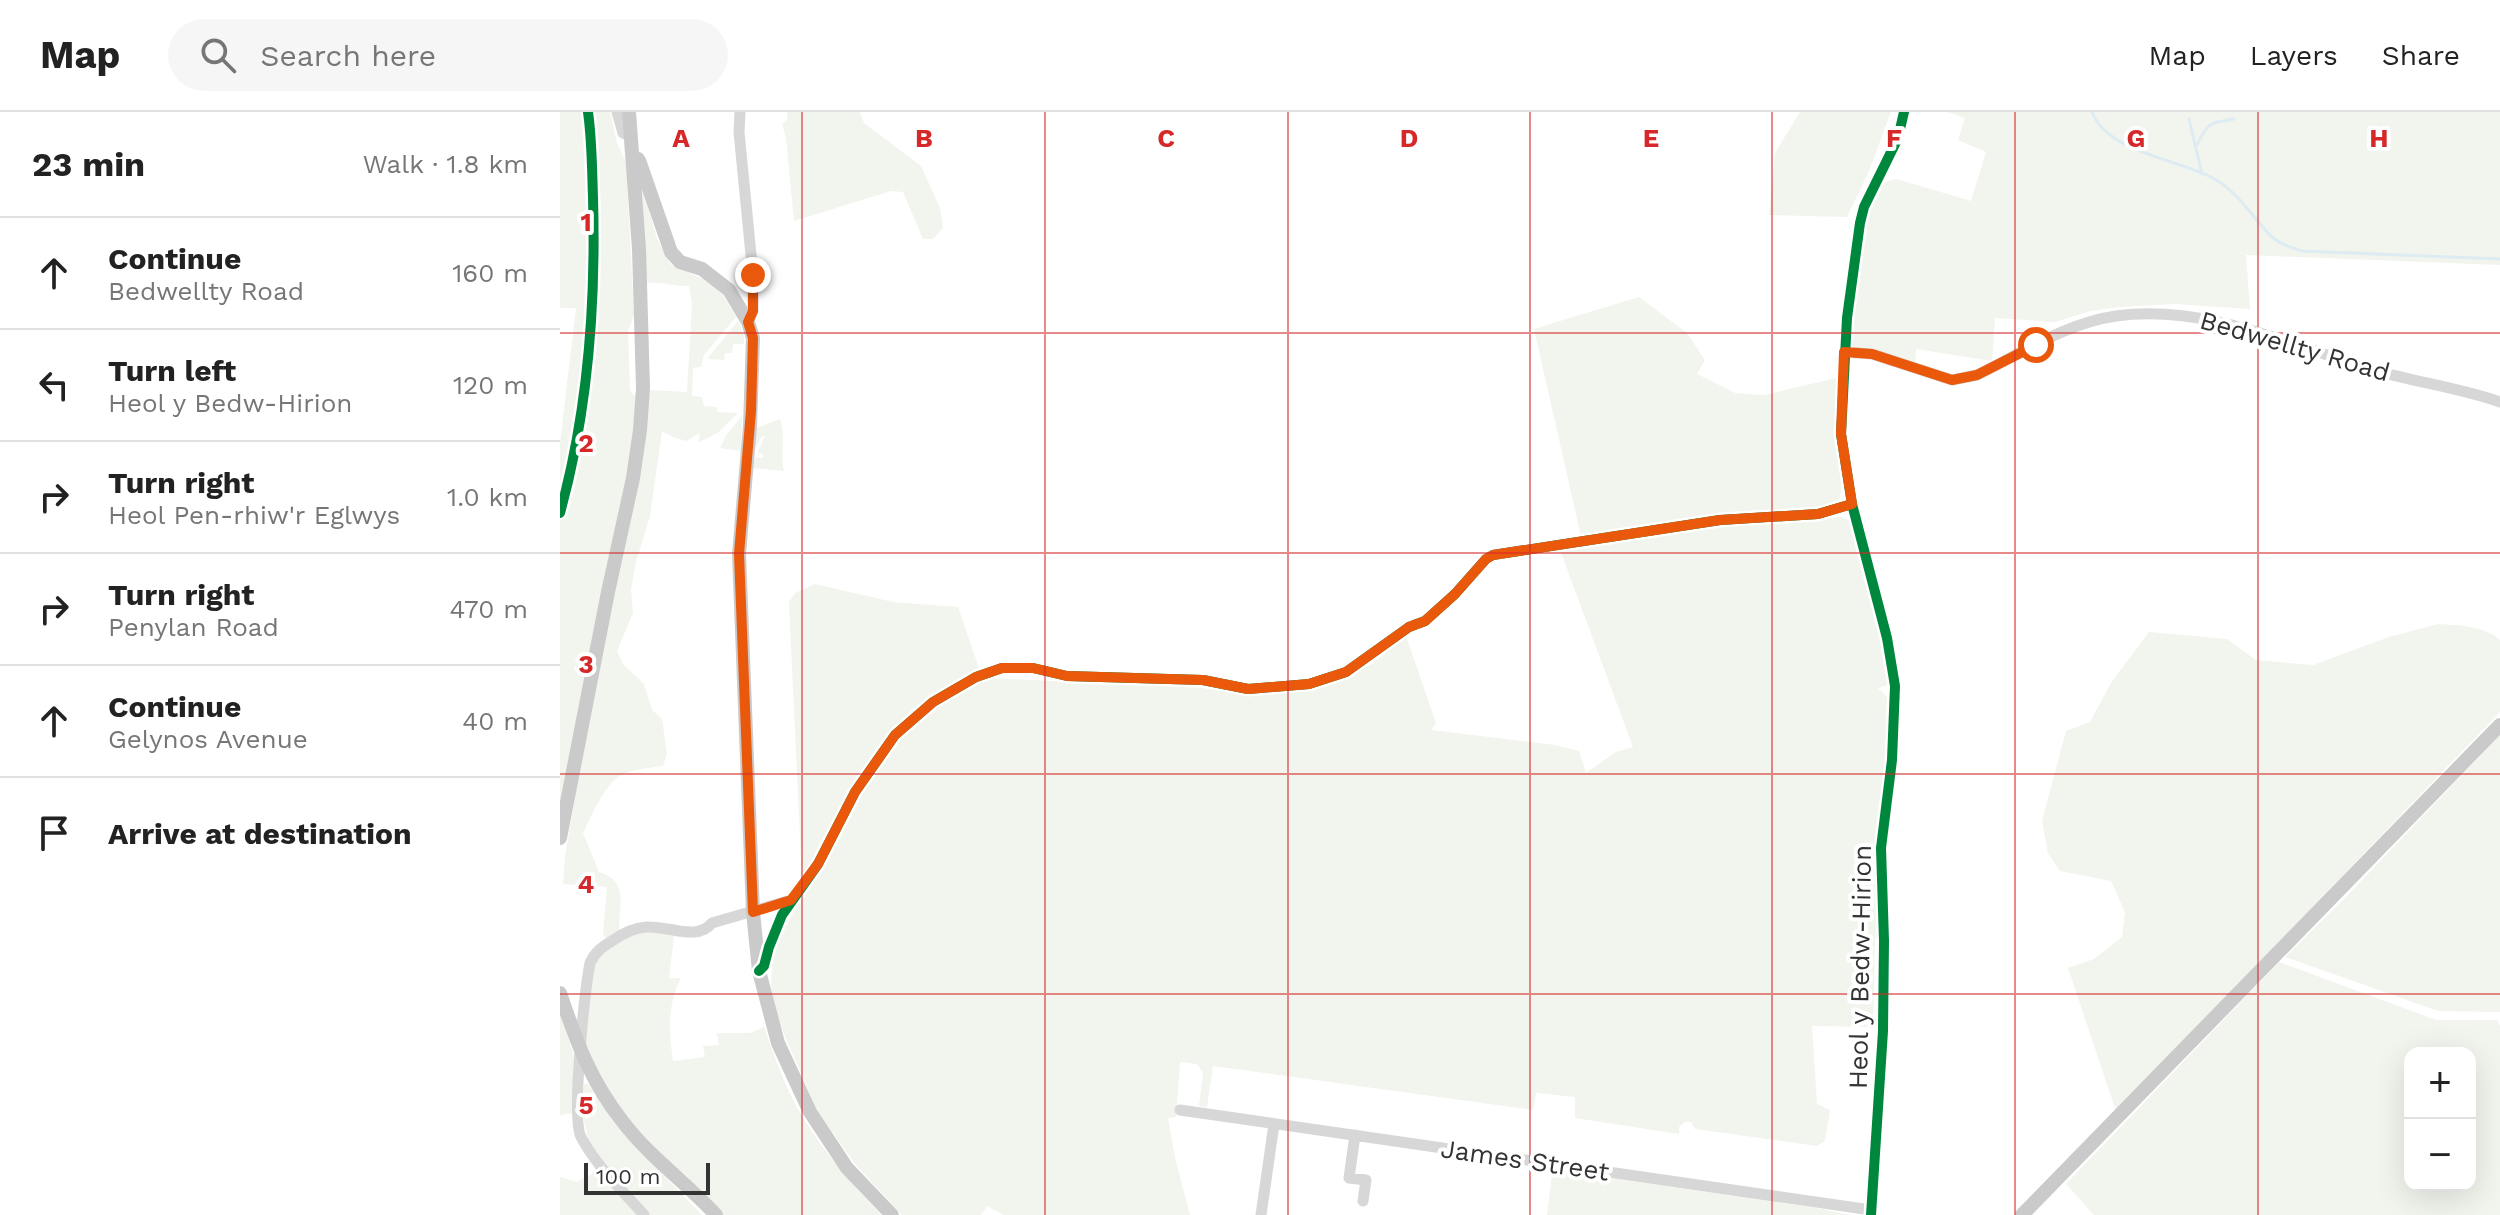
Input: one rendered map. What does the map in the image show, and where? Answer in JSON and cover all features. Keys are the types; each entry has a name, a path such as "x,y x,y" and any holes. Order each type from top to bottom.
{"main road":[{"path":"560,838 640,430 642,345 629,112"},
{"path":"633,159 640,161 671,252 680,262 702,269 729,290 748,322 753,338 751,411 739,554 753,912 759,971 778,1043 810,1112 847,1168 892,1215"},
{"path":"2022,1215 2500,725"},
{"path":"560,993 581,1055 624,1125 716,1215"}],"street":[{"path":"617,112 623,133 631,136"},
{"path":"740,112 739,132 753,275 753,311 748,322"},
{"name":"Heol y Bedw-Hirion","path":"1871,1213 1883,1031 1881,848 1892,760 1895,686 1887,638 1852,504 1841,434 1844,352 1860,223 1864,207 1898,138 1904,112"},
{"name":"Bedwellty Road","path":"1844,352 1872,354 1952,380 1965,379 2060,332 2093,320 2176,313 2246,328 2372,370 2500,402"},
{"path":"759,971 764,966 775,932 791,900 818,864 855,792 895,735 933,702 976,677 1002,668 1033,668 1067,676 1203,680 1248,689 1309,684 1346,672 1409,627 1425,621 1493,555 1720,520 1818,514 1852,504"},
{"path":"644,1215 609,1177 581,1137 577,1113 581,1055 588,972 594,954 634,929 649,927 699,932 712,923 791,900"},
{"name":"James Street","path":"1180,1110 1871,1213"},
{"path":"1261,1215 1274,1124"},
{"path":"1355,1135 1349,1178 1366,1180 1363,1201"}],"shaded area":[{"path":"560,112 610,112 617,143 626,162 634,315 628,331 630,390 637,399 635,440 560,811 560,443 576,308 560,308"},
{"path":"787,112 860,112 864,123 921,166 940,208 943,228 933,239 923,239 903,192 891,191 794,221 782,124 787,120"},
{"path":"1800,112 1891,112 1869,171 1847,217 1769,215 1775,153"},
{"path":"1947,112 2500,112 2500,265 2246,255 2250,309 2175,304 2090,311 2055,322 1995,318 1992,361 1916,349 1915,364 1857,349 1850,345 1857,261 1867,216 1882,183 1896,179 1971,201 1986,152 1958,140 1965,118"},
{"path":"639,174 657,239 671,265 710,282 723,295 736,317 704,355 701,367 693,368 692,396 702,397 704,406 717,407 717,412 738,413 719,432 698,443 700,433 686,441 662,431 650,516 631,590 633,613 617,651 623,664 644,684 652,710 662,719 667,754 663,766 628,772 612,782 583,833 599,872 615,881 619,888 619,931 607,940 603,934 607,887 563,884 565,856 606,621 638,486 650,390 687,392 692,304 689,286 646,283"},
{"path":"1639,297 1687,333 1705,360 1697,374 1735,393 1764,395 1836,378 1835,431 1841,481 1839,500 1819,510 1718,515 1581,536 1534,329"},
{"path":"738,321 744,344 733,344 732,353 725,353 724,360 707,359"},
{"path":"742,416 741,451 720,448 727,434"},
{"path":"780,419 784,471 753,468 755,457 763,458 763,454 755,452 758,452 765,436 755,449 756,428"},
{"path":"1841,517 1849,520 1856,540 1883,643 1888,685 1878,688 1887,697 1886,750 1874,854 1878,938 1875,939 1873,1027 1812,1026 1817,1104 1830,1110 1825,1141 1817,1146 1695,1129 1691,1122 1679,1127 1679,1134 1575,1118 1575,1097 1536,1093 1533,1110 1213,1066 1207,1107 1199,1106 1203,1073 1197,1064 1180,1062 1176,1117 1168,1118 1190,1215 1004,1215 987,1206 981,1215 902,1215 855,1164 817,1111 776,1015 771,987 773,953 846,813 897,738 937,706 988,678 1202,688 1255,696 1303,691 1338,681 1372,664 1406,636 1436,723 1431,730 1555,745 1579,751 1586,773 1616,752 1633,747 1560,550 1720,524"},
{"path":"815,584 893,602 958,607 980,671 915,710 856,782 802,880 789,602 795,593"},
{"path":"2438,624 2479,629 2500,640 2500,712 2116,1111 2068,968 2094,959 2122,937 2125,912 2111,881 2060,871 2048,853 2042,821 2066,731 2090,722 2111,683 2149,632 2227,639 2256,660 2313,665 2389,637"},
{"path":"2500,735 2500,1012 2438,1011 2285,957 2344,899"},
{"path":"650,930 668,932 674,936 669,978 681,978 673,998 670,1019 673,1061 705,1057 703,1046 719,1045 717,1033 750,1033 764,1027 794,1102 812,1132 881,1215 722,1215 628,1119 610,1095 585,1043 591,969 601,951 632,933"},
{"path":"2279,962 2436,1020 2497,1020 2500,1026 2500,1215 2094,1215 2066,1184"},
{"path":"560,1013 574,1056 573,1113 560,1115"},
{"path":"584,1084 591,1084 624,1134 702,1215 560,1215 560,1177 577,1182 596,1172 582,1112"},
{"path":"1555,1170 1817,1208 1849,1215 1547,1215"}],"waterway":[{"path":"2092,112 2100,126 2128,146 2213,178 2237,197 2280,243 2302,251 2500,259"},
{"path":"2189,119 2202,174"},
{"path":"2196,147 2210,126 2234,119"}],"cycle path":[{"path":"560,513 584,397 591,317 593,198 588,112"},
{"path":"1871,1215 1883,1031 1881,848 1892,760 1895,686 1887,638 1852,504 1841,434 1847,318 1860,223 1864,207 1898,138 1904,112"},
{"path":"759,971 764,966 782,915 818,864 855,792 895,735 933,702 976,677 1002,668 1033,668 1067,676 1203,680 1248,689 1309,684 1346,672 1409,627 1425,621 1493,555 1720,520 1818,514 1852,504"}],"route":[{"path":"753,275 753,311 748,322 753,338 750,426 739,554 753,912 791,900 818,864 855,792 895,735 933,702 976,677 1002,668 1033,668 1067,676 1203,680 1248,689 1309,684 1346,672 1409,627 1425,621 1493,555 1720,520 1818,514 1852,504 1841,434 1844,352 1872,354 1952,380 1977,375 2036,345"}]}
